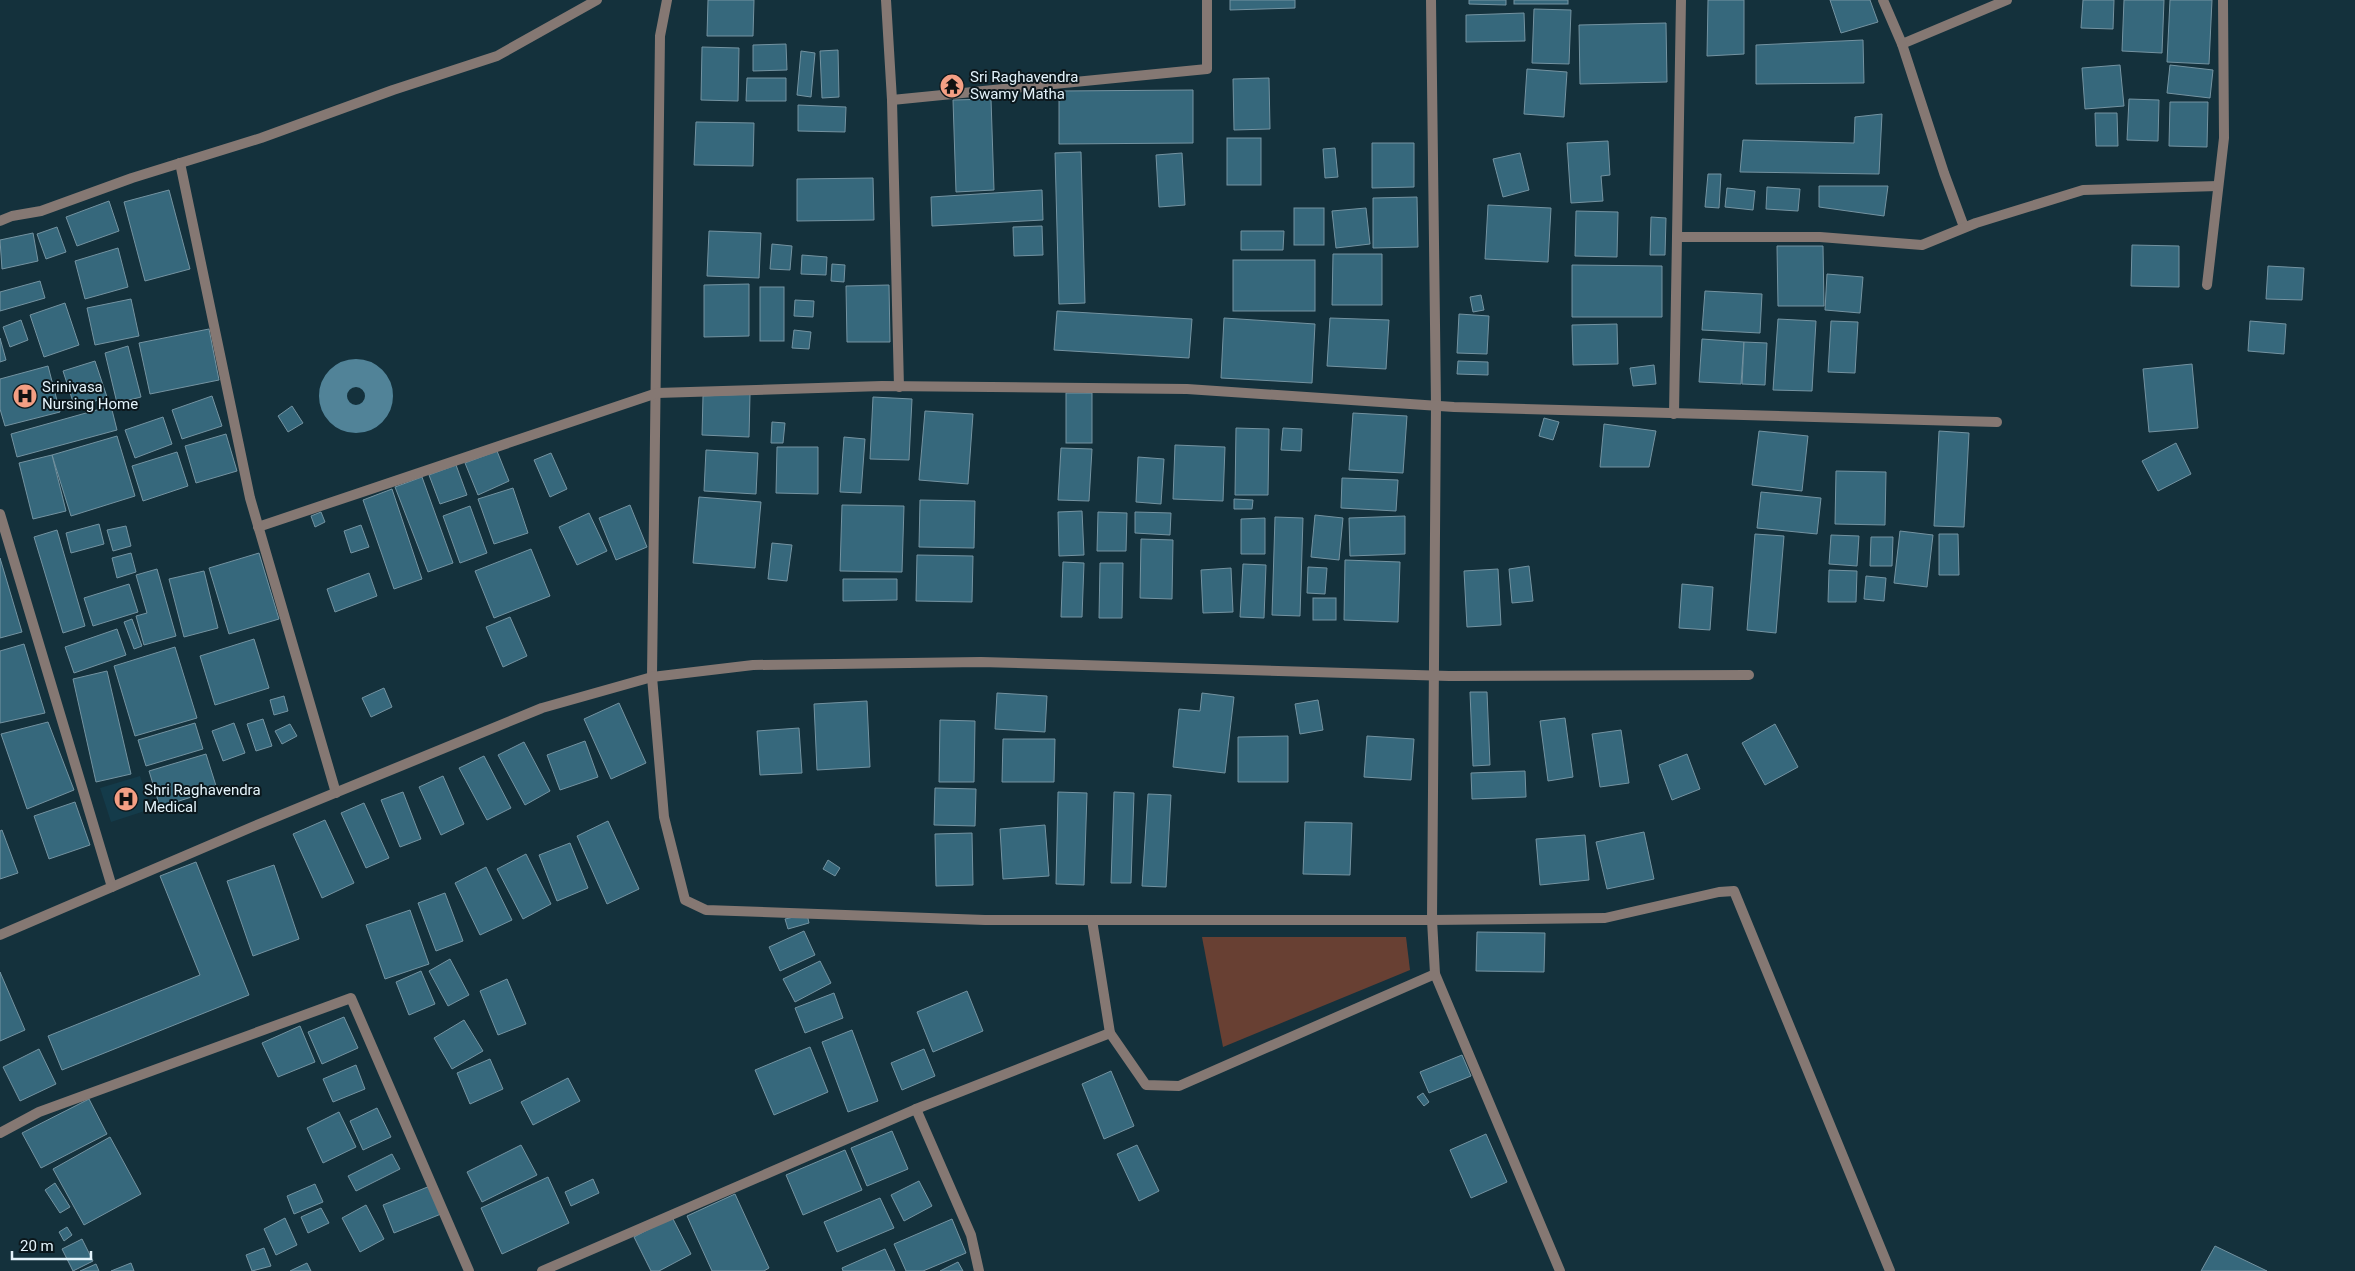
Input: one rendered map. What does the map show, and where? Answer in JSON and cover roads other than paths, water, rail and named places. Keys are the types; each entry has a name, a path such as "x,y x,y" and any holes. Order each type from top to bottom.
{"street":[{"path":"0,221 12,216 41,211 132,178 260,138 393,90 497,56 598,0"},
{"path":"667,0 660,36 652,677 664,817 685,900 706,910 986,920 1432,920 1605,918 1718,892 1734,891 1890,1271"},
{"path":"886,0 892,100 899,386"},
{"path":"892,100 1207,69 1207,0"},
{"path":"1431,0 1436,405 1432,920 1435,974 1560,1271"},
{"path":"1674,414 1681,0"},
{"path":"1883,0 1902,44 1944,173 1964,227"},
{"path":"1902,44 2007,0"},
{"path":"2207,286 2224,138 2223,0"},
{"path":"180,163 250,498 336,793"},
{"path":"1677,236 1820,237 1922,245 1964,227 2083,190 2218,186"},
{"path":"258,527 657,393 899,386 1187,389 1436,405 1674,414 1998,422"},
{"path":"0,514 112,887"},
{"path":"0,935 542,708 652,677 753,665 981,662 1434,676 1749,675"},
{"path":"1092,920 1110,1033 1146,1086 1179,1086 1435,974"},
{"path":"0,1133 39,1112 352,998 469,1271"},
{"path":"542,1271 916,1109 1110,1033"},
{"path":"916,1109 971,1235 978,1271"}],"waterway":[{"path":"361,373 373,379 378,387 379,396 378,405 373,413 365,418 351,419 339,413 334,405 333,391 339,379 347,374 361,373"}],"place":[{"name":"Sri Raghavendra Swamy Matha","path":"952,86"},
{"name":"Srinivasa Nursing Home","path":"25,396"},
{"name":"Shri Raghavendra Medical","path":"126,799"}]}
